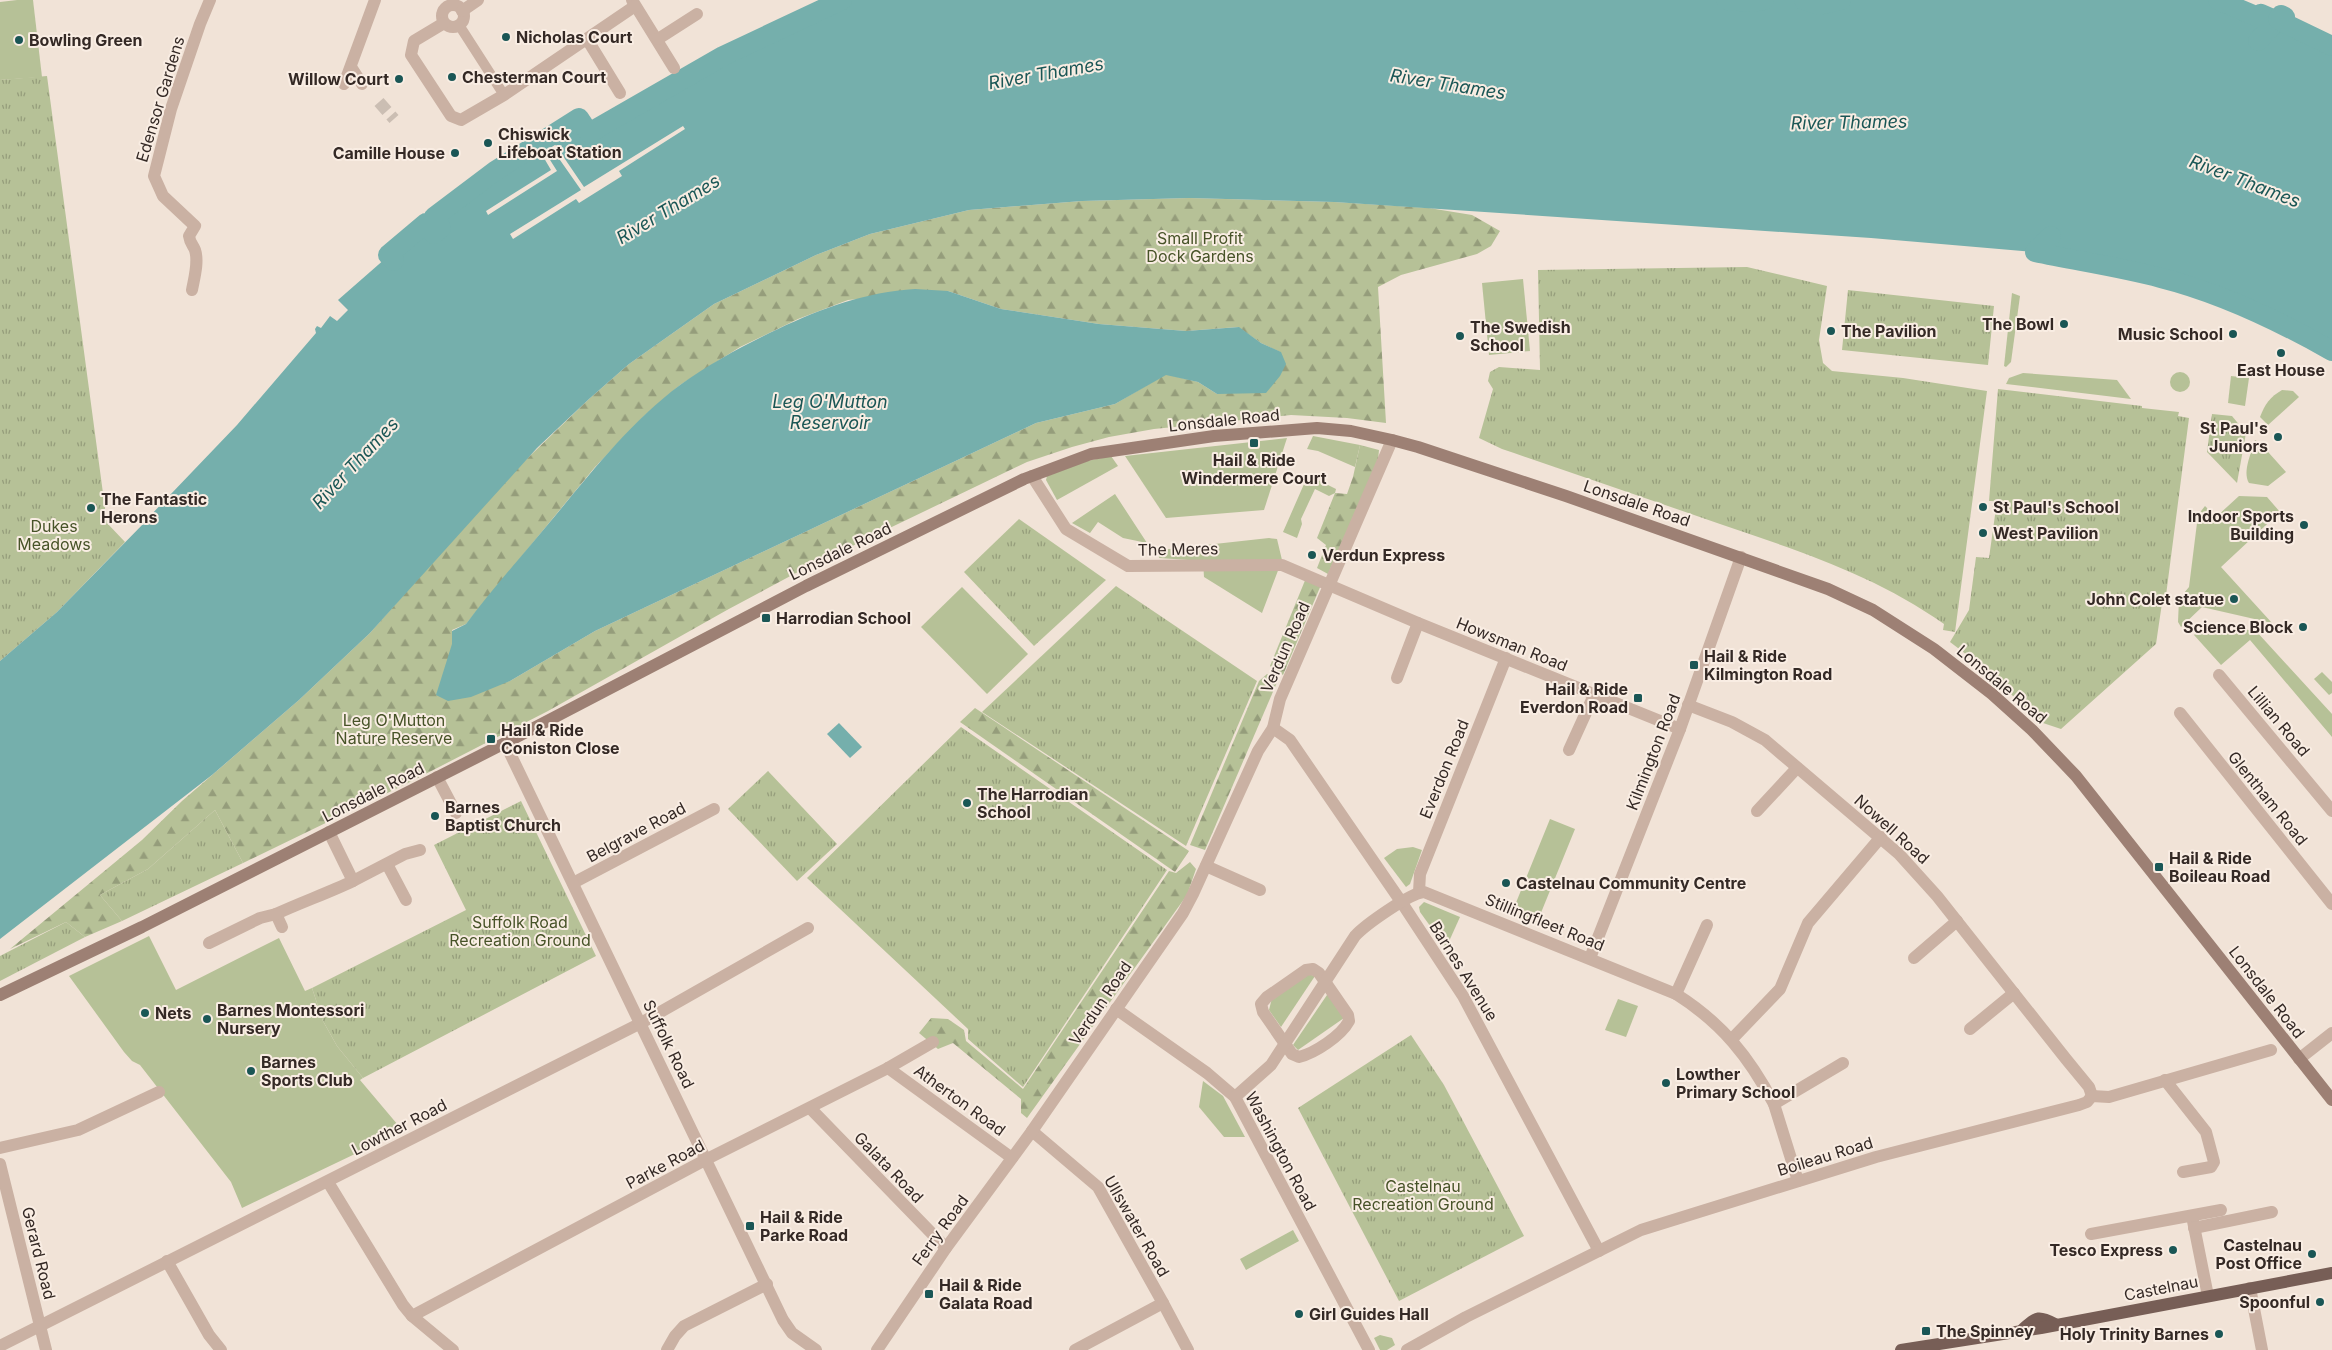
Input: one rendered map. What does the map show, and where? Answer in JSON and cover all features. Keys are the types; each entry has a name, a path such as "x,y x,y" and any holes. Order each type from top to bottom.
{"main road":[{"name":"Lonsdale Road","path":"0,995 330,832 806,586 1032,476 1091,454 1214,436 1317,428 1351,431 1418,446 1741,557 1828,589 1874,610 1934,649 1992,694 2032,730 2076,776 2332,1100"},
{"name":"Castelnau","path":"1901,1350 2023,1329 2035,1319 2043,1318 2055,1324 2332,1273"}],"street":[{"name":"Edensor Gardens","path":"192,290 196,268 195,250 190,244 189,236 195,226 163,196 154,176 171,108 210,0"},
{"path":"344,84 375,0"},
{"path":"462,11 478,0"},
{"path":"444,23 414,41 411,55 451,116 461,120 504,95 587,39 633,3 658,39 674,68"},
{"path":"445,4 455,6 462,11 463,20 459,25 453,27 444,23 443,13 445,4"},
{"path":"658,39 697,14"},
{"path":"459,25 504,95"},
{"path":"587,39 620,93"},
{"path":"351,67 362,84"},
{"name":"Verdun Road","path":"1032,1131 1183,913 1258,751 1273,728 1280,699 1392,440"},
{"name":"The Meres","path":"1032,476 1066,529 1128,566 1282,565 1310,576 1329,587"},
{"name":"Kilmington Road","path":"1590,958 1680,729 1741,557"},
{"name":"Howsman Road","path":"1329,587 1680,729"},
{"path":"1397,678 1418,623"},
{"name":"Everdon Road","path":"1419,892 1420,874 1506,658"},
{"name":"Lillian Road","path":"2219,675 2332,811"},
{"path":"1568,750 1594,695"},
{"name":"Nowell Road","path":"1688,705 1757,735 1881,837 1919,874 2089,1088 2092,1096"},
{"name":"Glentham Road","path":"2180,713 2332,904"},
{"name":"Barnes Avenue","path":"1273,728 1290,740 1402,903 1463,996 1599,1251"},
{"name":"Suffolk Road","path":"505,743 787,1327 816,1350"},
{"path":"1757,811 1797,768"},
{"path":"436,778 456,813"},
{"name":"Belgrave Road","path":"573,883 714,809"},
{"path":"330,832 353,881"},
{"path":"1732,1039 1780,989 1808,923 1881,837"},
{"path":"209,943 260,918 276,914 309,899 328,894 420,850"},
{"path":"388,864 406,900"},
{"path":"1206,866 1260,890"},
{"path":"1236,1097 1271,1065 1324,980 1361,930 1419,892"},
{"name":"Stillingfleet Road","path":"1419,892 1428,892 1676,994 1702,1012 1732,1039 1755,1069 1774,1104 1798,1181"},
{"path":"276,914 282,927"},
{"path":"1914,958 1957,921"},
{"path":"1676,994 1707,925"},
{"name":"Lowther Road","path":"0,1346 641,1023 808,928"},
{"path":"1313,969 1324,980 1348,1015 1349,1021 1345,1029 1307,1055 1299,1058 1292,1054 1263,1012 1261,1004 1267,997 1306,970 1313,969"},
{"path":"1970,1029 2014,993"},
{"name":"Washington Road","path":"1116,1009 1218,1081 1236,1097 1369,1350"},
{"path":"2299,1059 2332,1033"},
{"name":"Parke Road","path":"412,1316 707,1159 888,1068 933,1042"},
{"name":"Boileau Road","path":"1407,1350 1466,1317 1641,1230 1876,1157 2079,1105 2087,1102 2092,1096 2109,1097 2271,1050"},
{"path":"1774,1104 1843,1062"},
{"name":"Atherton Road","path":"888,1068 1012,1158"},
{"path":"2165,1080 2206,1132 2214,1162 2210,1167 2182,1172"},
{"path":"0,1148 78,1130 159,1092"},
{"name":"Galata Road","path":"810,1108 946,1248"},
{"name":"Ferry Road","path":"877,1350 946,1248 1032,1131"},
{"name":"Ullswater Road","path":"1032,1131 1098,1187 1188,1350"},
{"name":"Gerard Road","path":"0,1164 46,1350"},
{"path":"328,1182 391,1286 412,1316 453,1350"},
{"path":"2193,1222 2221,1210"},
{"path":"2091,1234 2272,1212"},
{"path":"2193,1222 2208,1296"},
{"path":"168,1261 209,1335 221,1350"},
{"path":"667,1350 675,1336 684,1326 767,1284"},
{"path":"2250,1288 2262,1350"},
{"name":"Ullswater Road","path":"1075,1350 1163,1304"}],"green space":[{"name":"Bowling Green","path":"33,0 42,77 0,80 0,2"},
{"name":"Dukes Meadows","path":"47,76 107,523 125,542 57,612 0,661 0,80"},
{"path":"1189,198 1334,202 1429,208 1472,215 1500,231 1491,246 1477,254 1401,275 1378,287 1386,423 1347,418 1291,415 1154,429 1109,437 1027,462 796,573 548,711 406,784 243,863 215,810 148,869 100,895 122,921 85,937 66,922 10,949 142,840 182,801 299,700 370,633 508,477 589,399 629,364 714,304 816,255 870,234 969,210 1082,201","holes":["948,291 1001,309 1099,324 1186,331 1238,327 1261,343 1280,352 1217,394 1198,382 1166,374 1115,404 1036,423 595,631 510,681 437,694 453,644 452,630 466,624 595,467 645,415 680,385 740,347 798,319 848,300"]},
{"path":"1747,267 1827,286 1819,340 1823,363 1832,371 1903,378 1987,391 1955,632 1943,630 1944,624 1918,607 1864,578 1836,566 1779,544 1502,449 1479,438 1493,389 1488,381 1490,372 1499,367 1540,370 1538,270"},
{"path":"1523,279 1530,351 1489,355 1482,283"},
{"path":"1848,290 1994,306 1988,365 1842,350"},
{"path":"2012,293 2020,296 2011,362 2006,367 2004,366"},
{"path":"2180,372 2187,375 2190,382 2187,389 2180,392 2173,389 2170,382 2173,375"},
{"path":"2023,373 2117,380 2131,399 2006,384 2009,378"},
{"path":"2231,376 2249,378 2245,406 2228,403"},
{"path":"1998,389 2142,406 2142,408 2179,412 2178,416 2189,418 2165,603 2162,603 2156,644 2061,729 2043,723 1971,658 1950,642 1969,610 1976,557 1989,558 1996,508 1992,507 1993,501 1989,501"},
{"path":"2282,390 2293,391 2299,397 2268,425 2260,417 2268,401"},
{"path":"2212,414 2232,416 2246,433 2237,483 2207,452"},
{"path":"1313,436 1360,445 1355,467 1318,451 1307,449"},
{"path":"1287,438 1264,510 1166,518 1125,456"},
{"path":"2255,440 2260,443 2286,472 2268,486 2249,483 2247,478 2247,467"},
{"path":"1360,445 1379,450 1378,460 1328,574 1317,568 1326,545 1317,538 1335,493 1347,494"},
{"path":"1111,456 1118,466 1057,500 1046,480 1047,476 1087,461"},
{"path":"1308,475 1336,489 1335,493 1329,496 1315,489 1301,519 1302,524 1297,538 1283,532"},
{"path":"1115,494 1147,543 1123,538 1098,522 1090,533 1072,523"},
{"path":"2239,496 2267,497 2280,512 2221,567 2272,623 2202,607 2181,627 2178,622 2179,599 2189,587 2198,515 2205,506 2216,517"},
{"path":"1019,519 1106,580 1034,646 964,572"},
{"path":"1269,538 1277,539 1282,560 1262,613 1204,577 1203,561 1159,558 1160,550"},
{"path":"1306,578 1321,585 1283,675 1270,666"},
{"path":"1116,586 1257,681 1186,846 982,712"},
{"path":"962,587 1028,654 987,694 921,627"},
{"path":"2206,624 2256,631 2332,714 2332,737 2250,640 2221,665 2194,635"},
{"path":"2322,672 2332,682 2332,693 2329,695 2314,679"},
{"path":"1267,674 1278,680 1205,850 1190,845 1259,681"},
{"path":"975,708 1189,851 1175,872 960,722"},
{"path":"961,727 1167,870 1023,1087 968,1039 968,1029 807,878"},
{"path":"768,771 837,844 797,881 728,809"},
{"name":"Suffolk Road Recreation Ground","path":"521,801 596,956 363,1078 337,1046 323,1021 312,988 466,910 434,845"},
{"path":"215,810 243,863 122,921 100,895 148,869"},
{"path":"1550,819 1575,829 1536,925 1511,915"},
{"path":"1413,847 1422,850 1410,884 1406,887 1384,858 1397,849"},
{"path":"1190,862 1196,869 1187,895 1027,1118 1021,1113 1021,1099 953,1043 938,1049 919,1033 931,1018 948,1019 964,1030 966,1041 1023,1089 1169,871 1176,873"},
{"path":"1424,902 1460,917 1446,948 1420,912 1419,907"},
{"path":"66,922 85,937 0,981 0,956"},
{"name":"Barnes Sports Club","path":"149,936 176,990 279,938 305,991 312,988 323,1021 337,1046 363,1078 360,1080 403,1131 242,1208 231,1182 140,1065 132,1061 124,1052 69,976"},
{"path":"1308,974 1315,976 1281,1027 1269,1010 1272,998"},
{"path":"1329,992 1344,1018 1298,1050 1293,1045"},
{"path":"1618,999 1638,1006 1626,1037 1605,1030"},
{"name":"Castelnau Recreation Ground","path":"1411,1035 1444,1085 1524,1236 1399,1301 1298,1108"},
{"path":"1203,1081 1223,1096 1245,1137 1224,1137 1199,1107"},
{"path":"1293,1230 1299,1241 1246,1270 1240,1259"},
{"path":"1380,1335 1392,1338 1395,1345 1387,1350 1380,1350 1374,1338"}],"water":[{"name":"River Thames","path":"842,0 1726,0 1753,2 1764,0 1804,0 1819,5 1841,0 2218,0 2258,17 2261,14 2277,21 2281,15 2285,17 2283,22 2332,46 2332,351 2270,318 2161,278 2035,252 1871,238 1334,202 1189,198 1082,201 969,210 870,234 816,255 714,304 629,364 537,448 370,633 299,700 212,775 0,939 0,661 57,612 145,522 142,518 145,515 148,518 237,425 316,333 315,329 317,326 321,328 330,316 337,321 348,310 338,300 426,223 434,233 441,228 434,217 495,171 579,118 589,133 723,56"},
{"name":"Leg O'Mutton Reservoir","path":"915,289 948,291 1001,309 1099,324 1186,331 1239,327 1261,343 1281,352 1286,364 1280,376 1266,393 1217,394 1198,382 1166,375 1115,404 1036,423 595,631 510,681 471,697 448,701 436,695 452,644 452,631 466,624 599,464 629,430 662,399 716,362 753,341 795,321 862,297"},
{"path":"839,723 862,747 850,758 827,734"}],"pier":[{"path":"683,126 685,129 619,171 622,176 579,203 576,199 513,239 510,234 581,190 546,140 550,137 584,187"},
{"path":"540,144 557,171 488,215 486,211 551,170 537,146"}],"waterway":[{"path":"394,261 388,255 426,223 434,234 441,228 434,217 495,171 579,118 589,133 723,56 842,0"},
{"path":"1726,0 1753,2 1764,0"},
{"path":"1804,0 1819,5 1841,0"},
{"path":"2218,0 2258,17 2261,14 2277,21 2258,41"},
{"path":"2278,19 2281,15 2285,17 2282,22 2332,46"},
{"path":"2051,236 2035,252 2114,267 2183,284 2249,309 2332,351"}],"tunnel":[{"path":"379,102 394,119"}],"place":[{"name":"Nicholas Court","path":"506,37"},
{"name":"Bowling Green","path":"19,40"},
{"name":"Chesterman Court","path":"452,77"},
{"name":"Willow Court","path":"399,79"},
{"name":"Chiswick Lifeboat Station","path":"488,143"},
{"name":"Camille House","path":"455,153"},
{"name":"The Bowl","path":"2064,324"},
{"name":"The Pavilion","path":"1831,331"},
{"name":"Music School","path":"2233,334"},
{"name":"The Swedish School","path":"1460,336"},
{"name":"East House","path":"2281,353"},
{"name":"St Paul's Juniors","path":"2278,437"},
{"name":"Hail & Ride Windermere Court","path":"1254,443"},
{"name":"St Paul's School","path":"1983,507"},
{"name":"The Fantastic Herons","path":"91,508"},
{"name":"Indoor Sports Building","path":"2304,525"},
{"name":"West Pavilion","path":"1983,533"},
{"name":"Verdun Express","path":"1312,555"},
{"name":"John Colet statue","path":"2234,599"},
{"name":"Harrodian School","path":"766,618"},
{"name":"Science Block","path":"2303,627"},
{"name":"Hail & Ride Kilmington Road","path":"1694,665"},
{"name":"Hail & Ride Everdon Road","path":"1638,698"},
{"name":"Hail & Ride Coniston Close","path":"491,739"},
{"name":"The Harrodian School","path":"967,803"},
{"name":"Barnes Baptist Church","path":"435,816"},
{"name":"Hail & Ride Boileau Road","path":"2159,867"},
{"name":"Castelnau Community Centre","path":"1506,883"},
{"name":"Nets","path":"145,1013"},
{"name":"Barnes Montessori Nursery","path":"207,1019"},
{"name":"Barnes Sports Club","path":"251,1071"},
{"name":"Lowther Primary School","path":"1666,1083"},
{"name":"Hail & Ride Parke Road","path":"750,1226"},
{"name":"Tesco Express","path":"2173,1250"},
{"name":"Castelnau Post Office","path":"2312,1254"},
{"name":"Hail & Ride Galata Road","path":"929,1294"},
{"name":"Spoonful","path":"2320,1302"},
{"name":"Girl Guides Hall","path":"1299,1314"},
{"name":"The Spinney","path":"1926,1331"},
{"name":"Holy Trinity Barnes","path":"2219,1334"}],"park label":[{"name":"Small Profit Dock Gardens","path":"1200,247"},
{"name":"Leg O'Mutton Nature Reserve","path":"394,729"}]}
